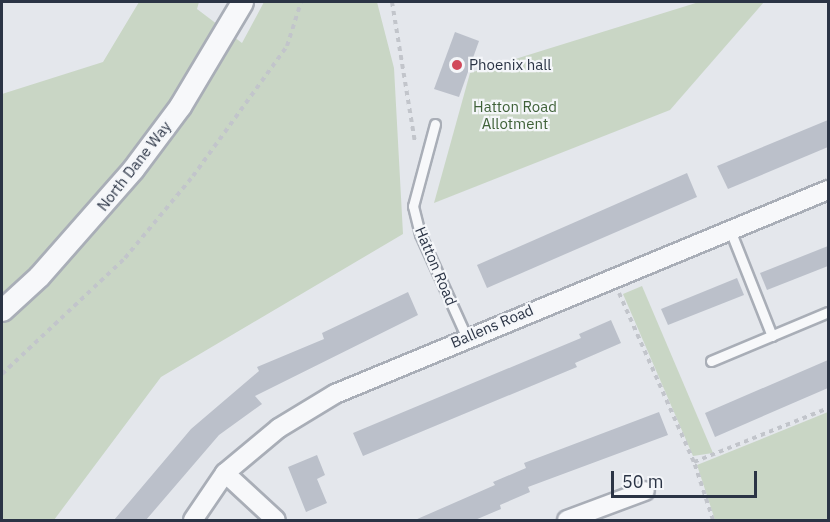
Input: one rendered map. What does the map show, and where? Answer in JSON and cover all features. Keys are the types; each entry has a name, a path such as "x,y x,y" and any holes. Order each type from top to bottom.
{"street":[{"name":"North Dane Way","path":"2,310 39,276 133,170 180,106 242,2"},
{"name":"Ballens Road","path":"194,520 225,473 279,428 335,394 466,336 611,276 828,190"},
{"path":"225,473 276,520"},
{"path":"567,520 645,491"}],"lane":[{"name":"Hatton Road","path":"435,124 413,206 420,234 466,336"},
{"path":"730,230 772,336"},
{"path":"711,361 828,312"}],"path":[{"path":"2,374 125,258 193,176 286,46 301,2"},
{"path":"392,2 415,149"},
{"path":"611,276 694,462 713,520"},
{"path":"694,462 828,408"}],"green space":[{"path":"139,2 199,2 197,9 242,43 264,2 377,2 394,68 403,234 161,377 54,520 2,520 2,94 103,62"},
{"name":"Hatton Road Allotment","path":"699,2 764,2 670,110 434,203 470,73"},
{"path":"642,286 713,453 693,456 623,294"},
{"path":"828,412 828,520 715,520 697,465"}],"building":[{"name":"Phoenix hall","path":"455,32 479,41 459,97 434,89"},
{"path":"828,120 828,147 728,189 717,166"},
{"path":"687,173 697,197 487,288 477,265"},
{"path":"828,246 828,266 767,290 760,273"},
{"path":"737,278 744,295 668,325 661,309"},
{"path":"408,292 418,315 255,396 262,404 219,435 146,520 114,520 191,429 259,371 257,367 324,339 322,333"},
{"path":"611,320 621,343 575,363 577,367 363,456 353,433 581,338 579,334"},
{"path":"828,360 828,388 715,437 705,413"},
{"path":"659,412 668,435 528,487 530,492 500,505 501,509 475,520 415,520 495,485 493,482 526,468 524,463"},
{"path":"317,455 325,475 317,479 327,503 306,512 288,467"}],"place":[{"name":"Phoenix hall","path":"457,65"}]}
